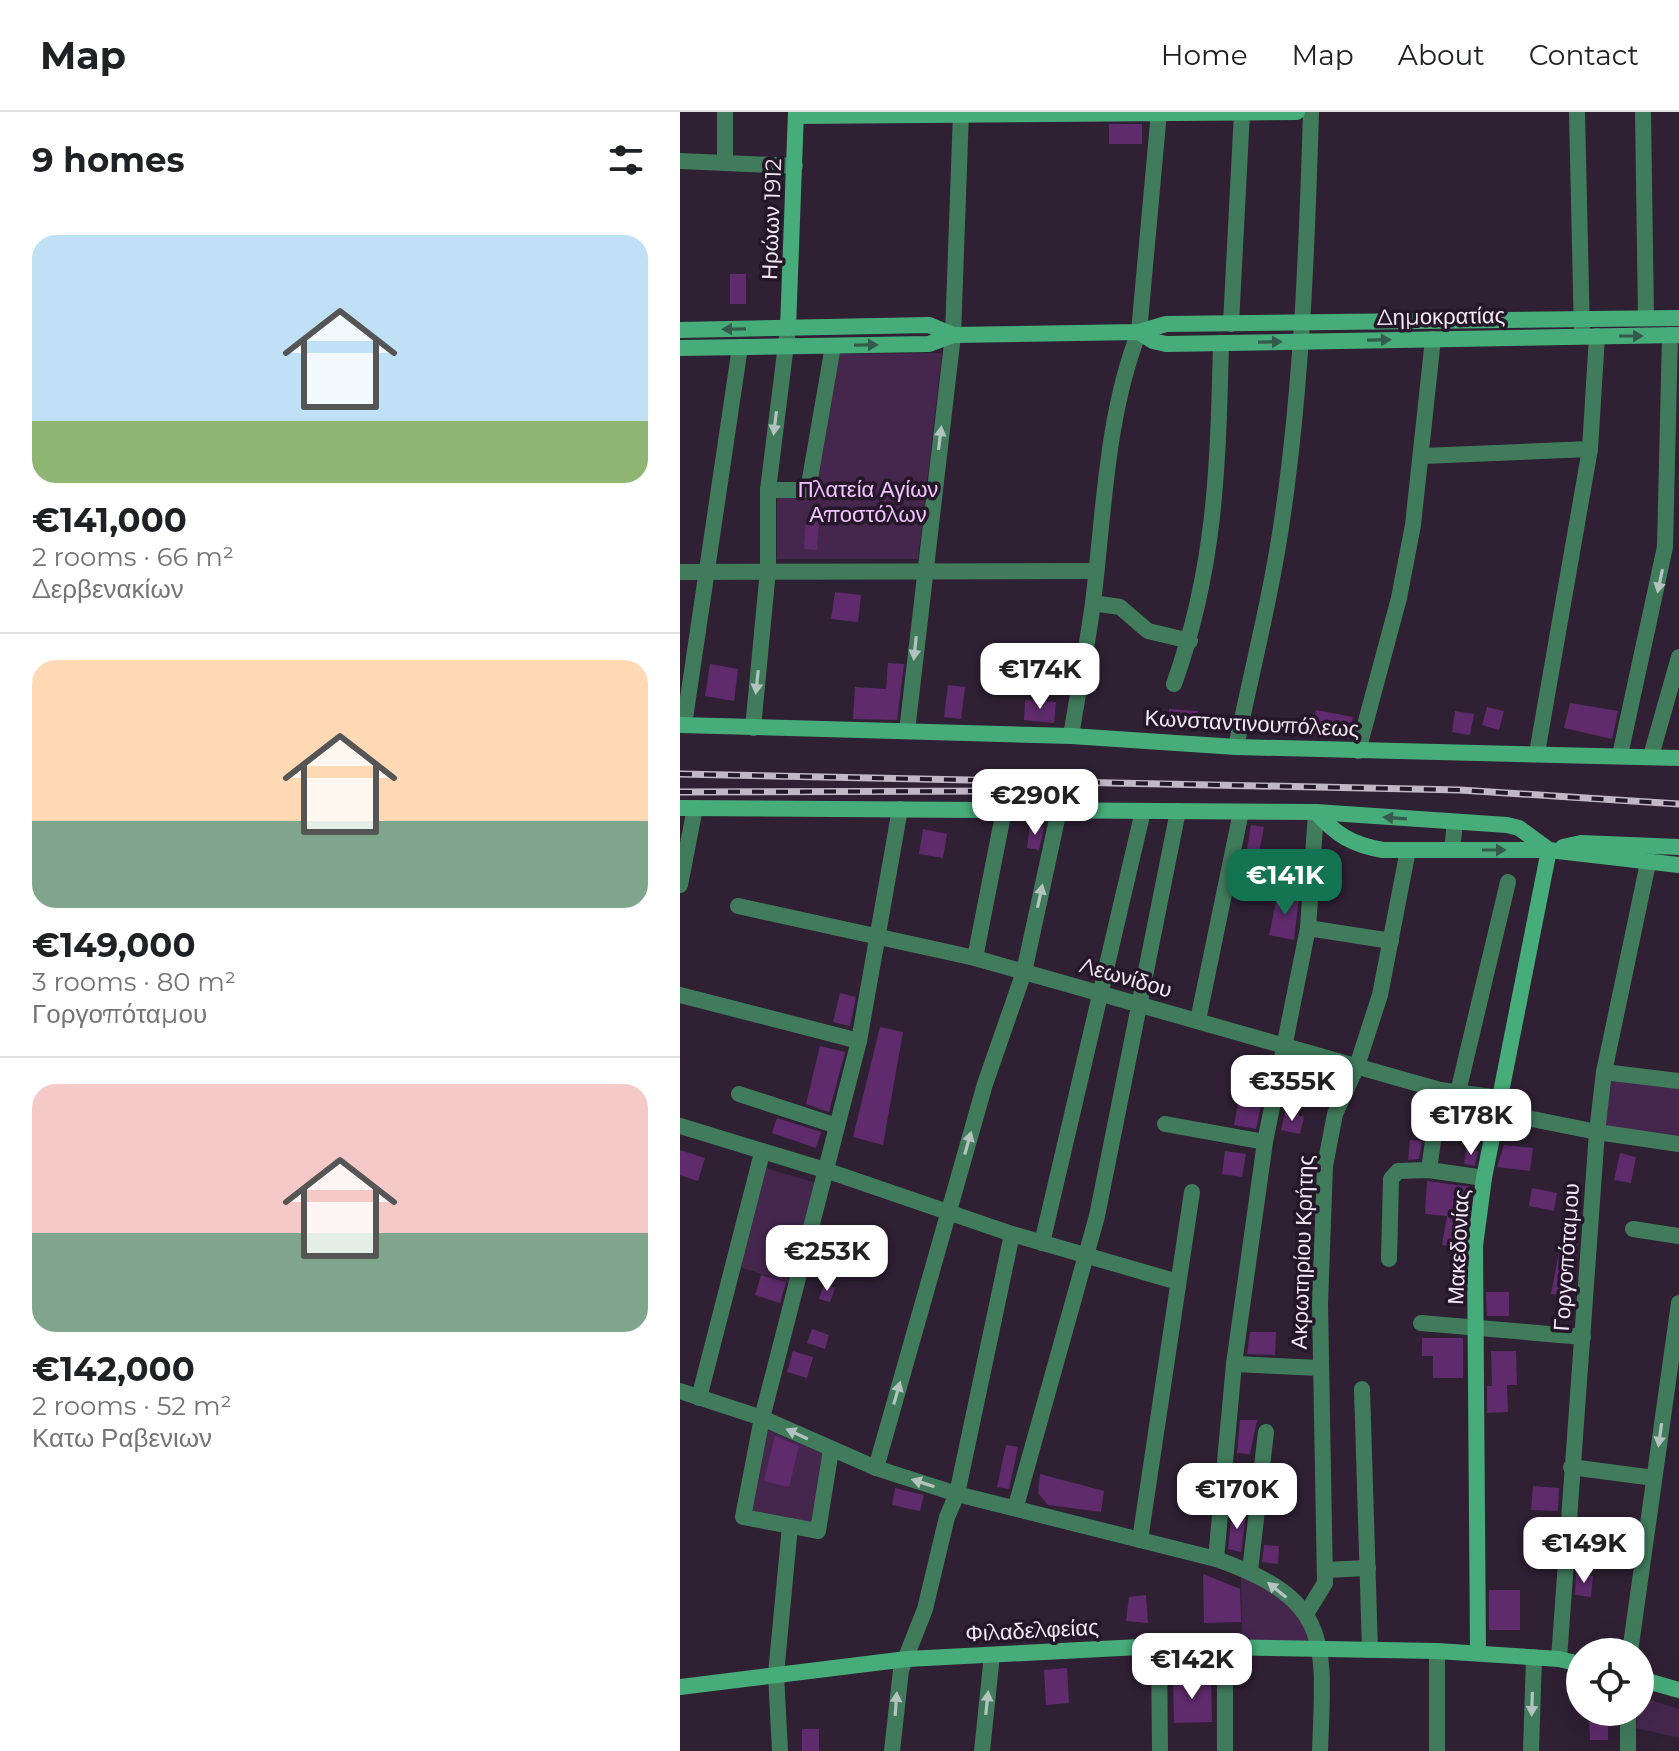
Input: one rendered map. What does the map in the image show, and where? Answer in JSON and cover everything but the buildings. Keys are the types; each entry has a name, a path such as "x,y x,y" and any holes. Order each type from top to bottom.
{"street":[{"path":"725,112 725,162"},
{"path":"1231,324 1242,112"},
{"path":"796,114 1297,112"},
{"path":"1236,747 1278,549 1301,341 1311,112"},
{"path":"1537,753 1590,449 1577,112"},
{"path":"1643,112 1646,318"},
{"path":"1071,736 1126,364 1139,332 1159,113"},
{"name":"Ηρώων 1912","path":"788,328 796,114"},
{"path":"907,731 923,571 953,335 961,114"},
{"path":"680,161 795,166"},
{"name":"Δημοκρατίας","path":"1139,332 1153,341 1166,344 1433,339 1587,331 1646,318 1679,318"},
{"name":"Δημοκρατίας","path":"680,348 929,344 953,335 1139,332 1166,324 1302,323 1674,335"},
{"name":"Δημοκρατίας","path":"680,330 929,325 953,335"},
{"path":"753,728 768,570 768,490 788,328"},
{"path":"1620,755 1661,575 1674,445 1674,335"},
{"path":"1358,751 1399,598 1423,456 1433,339"},
{"path":"1174,684 1190,641 1215,516 1221,343"},
{"path":"768,490 808,490 833,346"},
{"path":"682,725 709,572 740,347"},
{"path":"1423,456 1590,449"},
{"path":"680,572 1095,571"},
{"path":"1093,603 1120,607 1148,631 1190,641"},
{"path":"1651,756 1679,657"},
{"name":"Κωνσταντινουπόλεως","path":"682,725 1071,736 1236,747 1679,758"},
{"path":"680,885 688,808 1316,812 1507,825 1519,828 1549,850 1581,843 1679,847"},
{"path":"831,1450 818,1531 743,1517 762,1418 859,1041 900,809"},
{"path":"975,958 1004,810"},
{"path":"876,1468 985,1084 1024,972 1059,810"},
{"path":"1042,1243 1143,811"},
{"path":"1016,1506 1083,1256 1097,1216 1178,811"},
{"path":"1198,1020 1241,812"},
{"path":"1316,812 1335,833 1348,841 1383,850 1549,850 1679,865"},
{"path":"1216,1559 1234,1364 1265,1142 1308,928 1316,812"},
{"path":"1452,850 1455,822"},
{"name":"Ακρωτηρίου Κρήτης","path":"1306,1614 1322,1591 1325,1570 1320,1368 1325,1166 1335,1114 1357,1066 1380,995 1408,850"},
{"name":"Μακεδονίας","path":"1478,1653 1475,1246 1484,1178 1549,850"},
{"name":"Γοργοπόταμου","path":"1559,1659 1597,1132 1604,1072 1648,863"},
{"path":"1458,1092 1508,882"},
{"name":"Λεωνίδου","path":"738,906 975,958 1597,1132 1679,1144"},
{"path":"1308,928 1391,941"},
{"path":"680,995 859,1041"},
{"path":"1604,1072 1679,1081"},
{"path":"1429,1170 1440,1090"},
{"path":"739,1094 837,1126"},
{"path":"1165,1124 1265,1142"},
{"path":"680,1126 828,1171 1012,1234 1178,1282"},
{"path":"699,1398 762,1153"},
{"path":"1389,1259 1391,1179 1398,1171 1429,1170 1484,1178"},
{"path":"1140,1540 1192,1192"},
{"path":"1633,1229 1679,1236"},
{"path":"892,1751 897,1689 925,1609 947,1517 957,1494 1012,1234"},
{"path":"1632,1638 1679,1303"},
{"path":"1421,1323 1583,1337"},
{"path":"1234,1364 1320,1368"},
{"path":"1362,1389 1370,1650"},
{"path":"680,1391 762,1418 876,1468 957,1494 1016,1506 1216,1559 1250,1571 1313,1622 1322,1650 1320,1751"},
{"path":"1250,1571 1266,1432"},
{"path":"1571,1467 1654,1478"},
{"path":"780,1751 776,1674 790,1526"},
{"path":"1325,1570 1368,1568"},
{"path":"1159,1646 1160,1751"},
{"name":"Φιλαδελφείας","path":"680,1687 907,1659 1159,1646 1437,1651 1566,1661"},
{"path":"1225,1647 1225,1751"},
{"path":"1437,1651 1437,1751"},
{"path":"982,1751 992,1655"},
{"path":"1531,1751 1534,1657"},
{"path":"1654,1683 1679,1690"},
{"path":"1628,1726 1628,1751"}],"green space":[{"name":"Πλατεία Αγίων Αποστόλων","path":"942,353 918,559 777,559 777,496 812,499 838,354"},
{"path":"1610,1078 1679,1088 1679,1138 1604,1127"},
{"path":"766,1168 819,1184 792,1284 740,1267"},
{"path":"757,1426 825,1454 814,1522 741,1510"},
{"path":"1241,1574 1265,1587 1294,1610 1315,1644 1242,1642"},
{"path":"1654,1701 1679,1709 1679,1738 1636,1728 1654,1726"}],"railway":[{"path":"680,774 1460,790 1679,804"},
{"path":"680,792 1004,791"}]}
